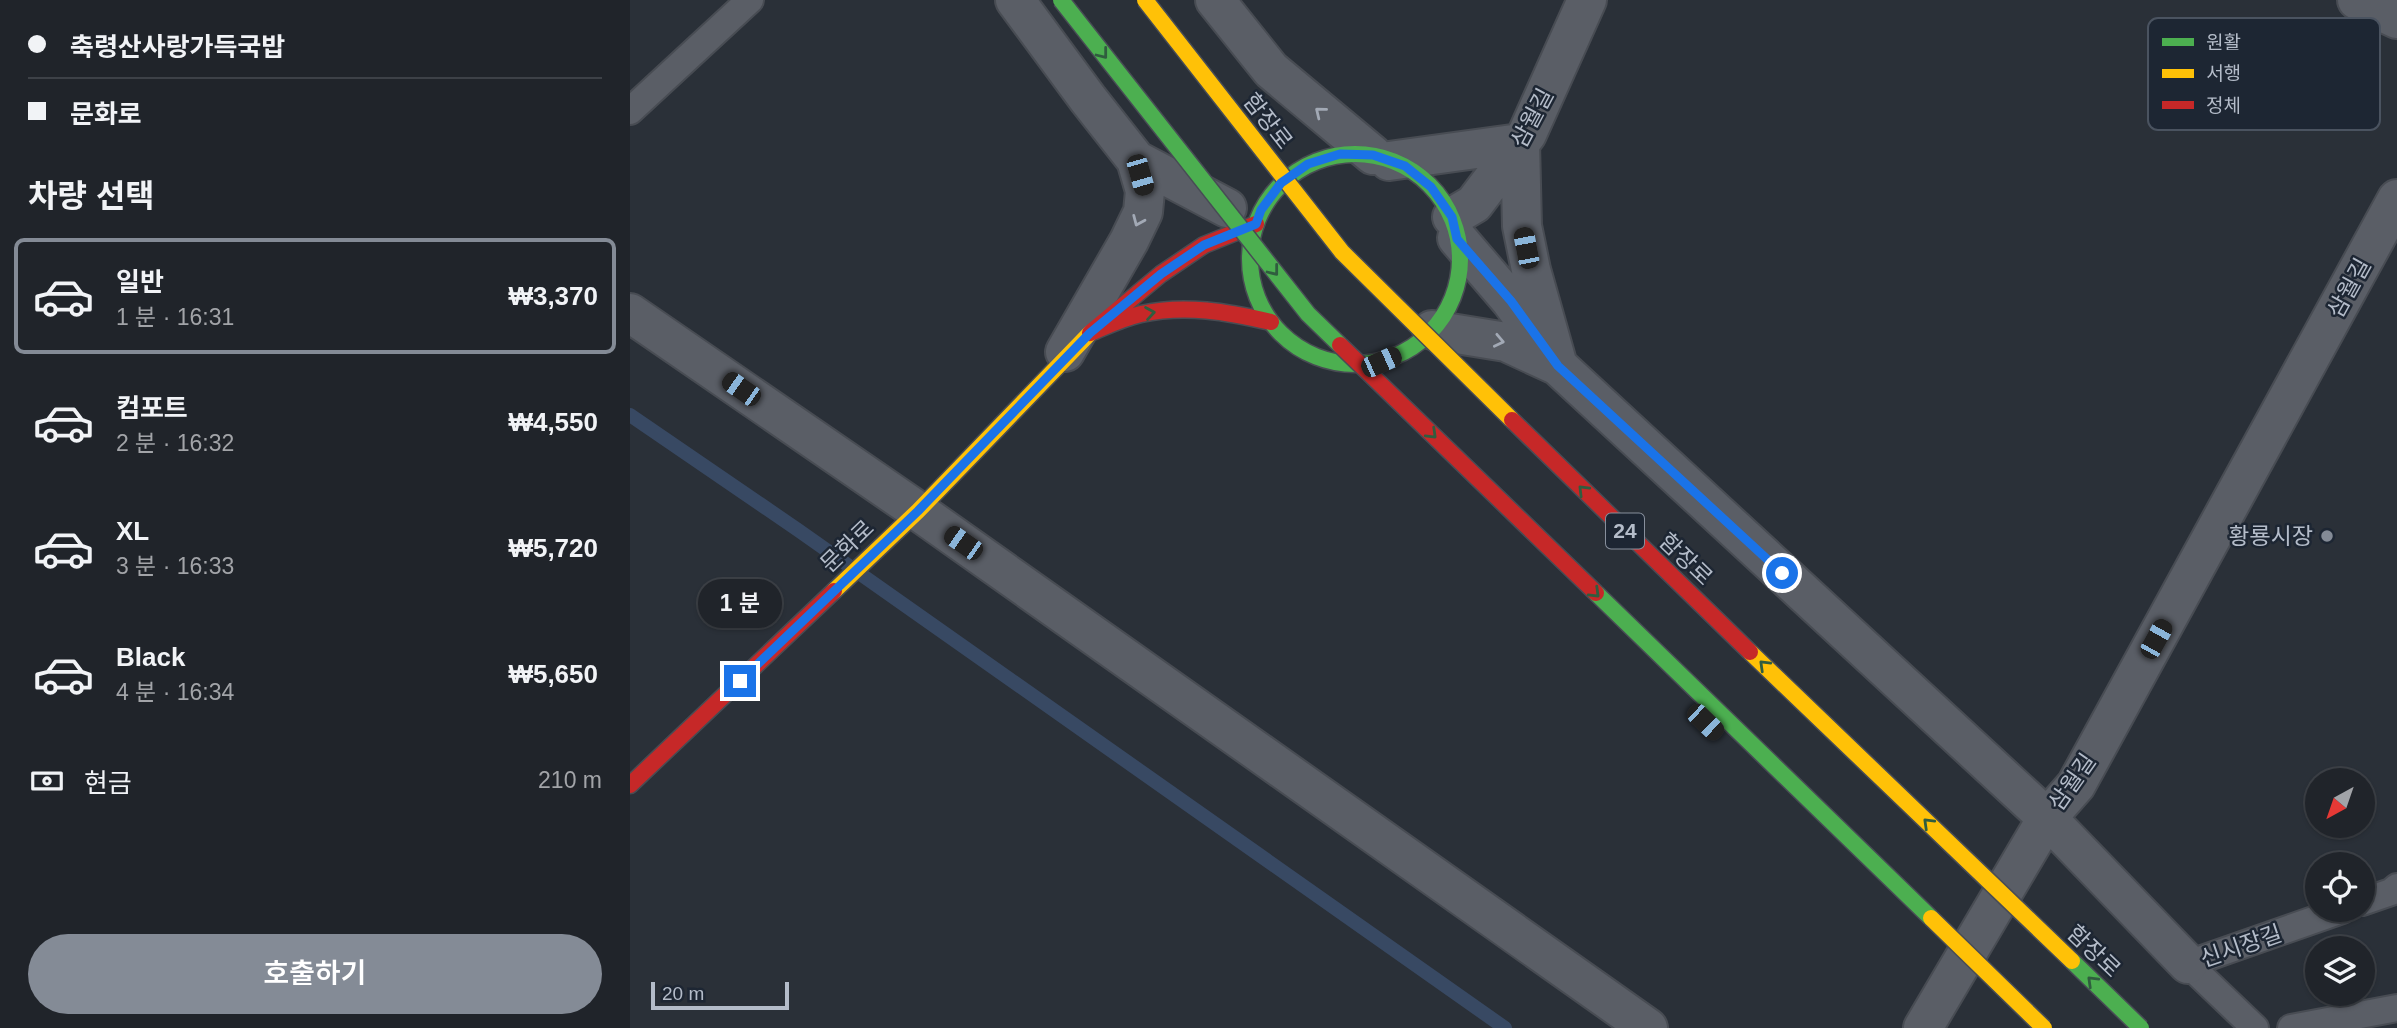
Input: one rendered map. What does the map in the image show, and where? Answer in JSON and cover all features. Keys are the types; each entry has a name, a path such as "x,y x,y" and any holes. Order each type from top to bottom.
{"main road":[{"path":"1061,0 1308,314 2044,1028"},
{"name":"함장로","path":"1145,0 1342,252 1655,561 2141,1028"},
{"path":"1340,154 1381,158 1405,166 1431,187 1454,228 1461,252 1457,289 1441,322 1414,348 1381,362 1345,365 1309,355 1280,334 1260,306 1250,275 1250,242 1261,210 1281,183 1308,164 1340,154"},
{"name":"문화로","path":"630,785 910,517 1090,333 1161,274 1204,245 1256,224"},
{"path":"1090,333 1139,314 1182,308 1231,312 1271,322"}],"street":[{"path":"1015,0 1136,160 1145,191 1143,212 1129,242 1055,370"},
{"path":"1216,0 1271,70 1381,158 1520,144 1522,226 1531,270 1558,366"},
{"name":"삼월길","path":"1454,228 1527,134 1587,0"},
{"path":"2357,0 2397,19"},
{"path":"1136,160 1256,224"},
{"name":"삼월길","path":"1558,366 2047,818 2076,785 2397,200"},
{"path":"1454,228 1558,366"},
{"path":"630,313 910,517 1648,1028"},
{"path":"1432,330 1506,342 1558,366"},
{"path":"1333,362 1959,968"},
{"path":"1923,1028 2047,818 2188,964"}],"lane":[{"path":"630,111 750,0"},
{"path":"2375,898 2397,887"},
{"name":"신시장길","path":"2255,1028 2188,964 2308,922"},
{"path":"2291,1028 2397,1009"}],"waterway":[{"path":"630,415 798,530 1505,1028"}],"traffic: fast":[{"path":"1061,0 1308,314 1340,345"},
{"path":"1355,154 1376,156 1395,162 1429,185 1452,219 1458,238 1460,259 1458,280 1452,299 1429,333 1395,356 1376,362 1355,364 1334,362 1315,356 1281,333 1258,299 1252,280 1250,259 1252,238 1258,219 1281,185 1315,162 1334,156 1355,154"},
{"path":"1596,593 1931,918"},
{"path":"2072,961 2141,1028"}],"traffic: slow":[{"path":"1145,0 1342,252 1512,420"},
{"path":"834,591 918,511 1090,333"},
{"path":"1750,652 2072,961"},
{"path":"1931,918 2044,1028"}],"traffic: jam":[{"path":"1256,224 1204,245 1161,274 1090,333 1115,322 1157,311 1223,312 1271,322"},
{"path":"1340,345 1596,593"},
{"path":"1512,420 1750,652"},
{"path":"630,785 834,591"}],"place":[{"name":"황룡시장","path":"2327,536"}],"route":[{"path":"740,681 918,511 1090,333 1161,274 1204,245 1256,224 1261,210 1281,183 1308,164 1340,154 1373,155 1405,166 1431,187 1452,217 1457,239 1511,301 1558,366 1782,573"}]}
